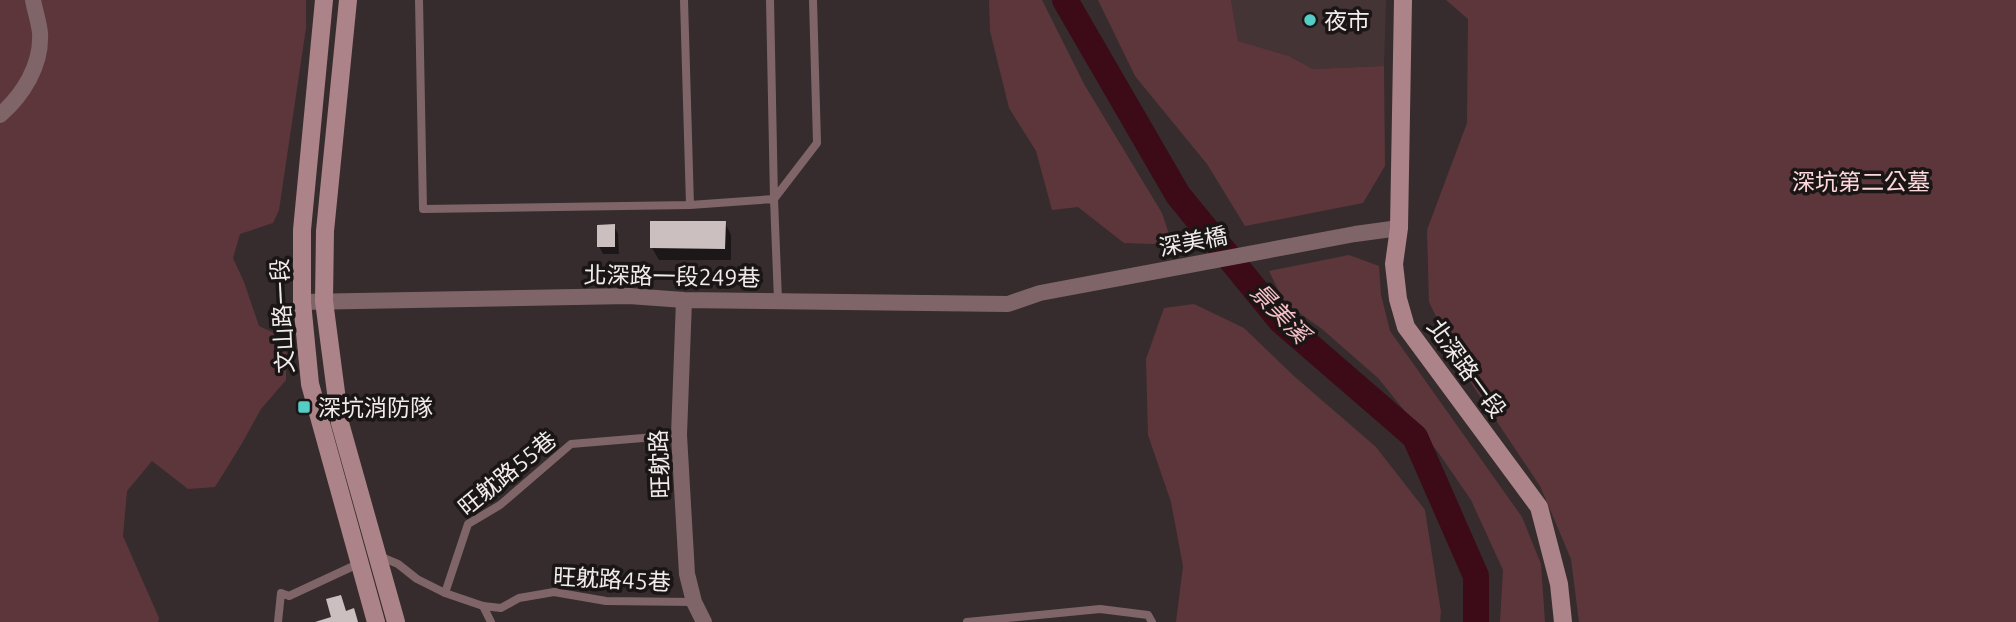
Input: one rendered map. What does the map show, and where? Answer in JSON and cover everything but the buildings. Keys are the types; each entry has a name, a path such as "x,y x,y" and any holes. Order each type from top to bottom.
{"main road":[{"name":"文山路一段","path":"324,0 302,230 302,302 310,384 376,622"},
{"name":"文山路一段","path":"348,0 325,231 324,301 340,423 396,622"},
{"name":"北深路一段","path":"1403,0 1399,228 1394,264 1398,299 1406,327 1539,507 1559,584 1563,622"}],"street":[{"path":"0,115 12,105 30,79 39,52 40,32 33,0"},
{"name":"深美橋","path":"1040,293 1354,234 1399,228"},
{"name":"北深路一段249巷","path":"302,302 629,296 684,300 1009,304 1040,293"},
{"name":"旺躭路","path":"684,300 679,435 687,574 694,602 704,622"}],"lane":[{"path":"419,0 423,209 690,205 774,199 817,143 813,0"},
{"path":"684,0 690,205"},
{"path":"770,0 778,300"},
{"name":"旺躭路55巷","path":"445,593 468,524 500,505 571,444 679,435"},
{"name":"旺躭路45巷","path":"376,555 398,564 417,579 445,593 483,606 501,608 519,598 554,592 606,601 694,602"},
{"path":"278,622 281,593 289,596 360,563"},
{"path":"483,606 491,622"},
{"path":"967,622 1100,609 1148,615 1153,622"}],"shaded area":[{"name":"夜市","path":"1231,0 1386,0 1384,66 1313,69 1289,56 1238,41"}],"green space":[{"path":"0,0 306,0 306,28 279,210 273,223 240,234 233,258 259,326 287,339 286,380 261,409 215,487 188,489 152,461 127,491 123,536 159,618 158,622 0,622"},
{"path":"989,0 1042,0 1084,84 1162,213 1169,234 1154,244 1124,243 1078,207 1052,210 1036,151 1009,108 990,31"},
{"path":"1098,0 1231,0 1238,41 1289,56 1313,69 1384,66 1385,166 1363,203 1245,226 1207,164 1135,76"},
{"name":"深坑第二公墓","path":"1446,0 2016,0 2016,622 1579,622 1571,559 1540,486 1463,371 1429,302 1427,230 1467,123 1468,19"},
{"path":"1349,255 1379,266 1381,295 1390,331 1522,517 1541,564 1545,622 1500,622 1503,570 1471,500 1438,452 1378,378 1322,329 1284,302 1269,271"},
{"path":"1194,304 1244,328 1295,377 1376,447 1425,510 1441,612 1440,622 1176,622 1183,566 1171,502 1148,435 1146,359 1164,308"}],"waterway":[{"name":"景美溪","path":"1065,0 1178,195 1281,321 1415,437 1476,576 1476,622"}],"place":[{"name":"夜市","path":"1310,20"},
{"name":"深坑消防隊","path":"304,407"}]}
